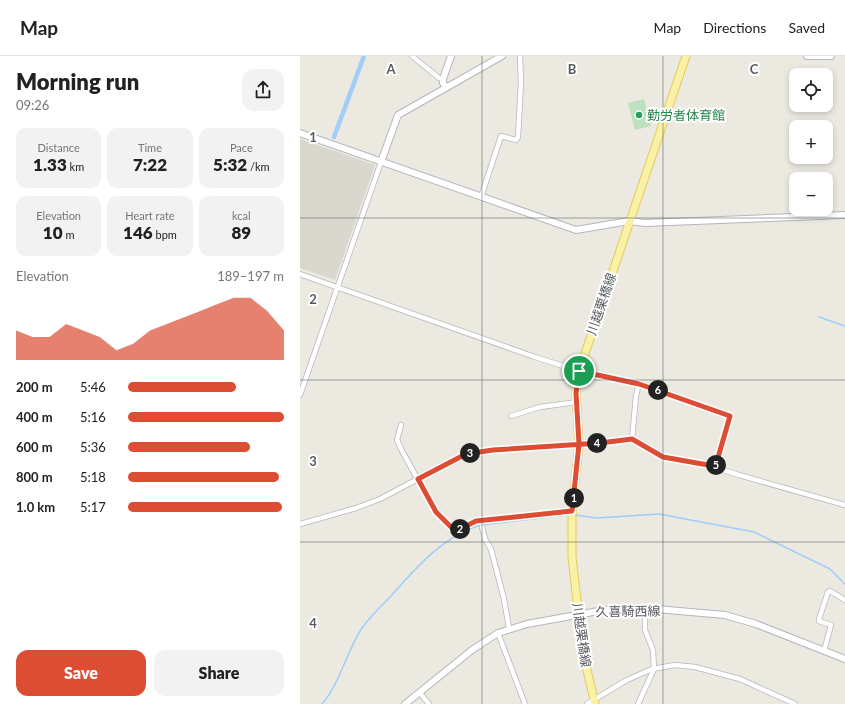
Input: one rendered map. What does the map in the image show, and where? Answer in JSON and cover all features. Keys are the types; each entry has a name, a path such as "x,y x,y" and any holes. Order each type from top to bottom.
{"main road":[{"name":"川越栗橋線","path":"592,703 583,652 580,613 572,556 572,511 579,444 577,402 579,371 686,56"}],"street":[{"path":"413,56 439,78 443,79"},
{"path":"446,87 443,83 443,79 451,56"},
{"path":"300,395 398,115 502,56"},
{"path":"481,197 502,136 516,140 518,137 521,82 520,56"},
{"path":"807,56 831,56"},
{"path":"300,133 576,230 629,221 653,223 845,215"},
{"path":"300,274 579,371 639,384 730,416 715,468"},
{"path":"632,439 636,396 639,384"},
{"path":"511,416 540,407 577,402"},
{"path":"401,425 397,440 436,512 456,531 476,521 572,511"},
{"path":"300,524 356,508 380,499 466,454 493,450 600,443 632,439 663,457 708,465 845,505"},
{"path":"482,527 485,539 491,549 504,599 509,628"},
{"path":"824,650 831,625 819,621 819,619 828,592 830,591 845,600"},
{"path":"638,704 654,669 653,650 645,630 645,608"},
{"name":"久喜騎西線","path":"405,704 472,650 498,633 509,628 580,613 645,608 725,615 756,624 845,659"},
{"path":"498,633 525,704"},
{"path":"592,703 627,680 654,669 676,665 695,667 740,679 780,699 794,704"},
{"path":"420,693 430,704"},
{"path":"778,704 780,699"}],"shaded area":[{"path":"300,139 375,165 335,280 300,268"}],"green space":[{"name":"勤労者体育館","path":"644,99 651,126 635,130 628,103"}],"waterway":[{"path":"334,137 364,56"},
{"path":"819,317 845,326"},
{"path":"575,515 597,518 659,514 754,532 830,569 845,584"},
{"path":"322,704 339,677 356,637 362,628 410,574 443,544 455,536 481,525 566,515"}],"place":[{"name":"勤労者体育館","path":"639,115"}],"route":[{"path":"579,371 576,393 579,444 572,511 476,521 456,531 454,530 436,512 418,479 440,466 466,454 493,450 579,444 600,443 632,439 663,457 708,465 715,468 730,416 639,384 579,371"}]}
